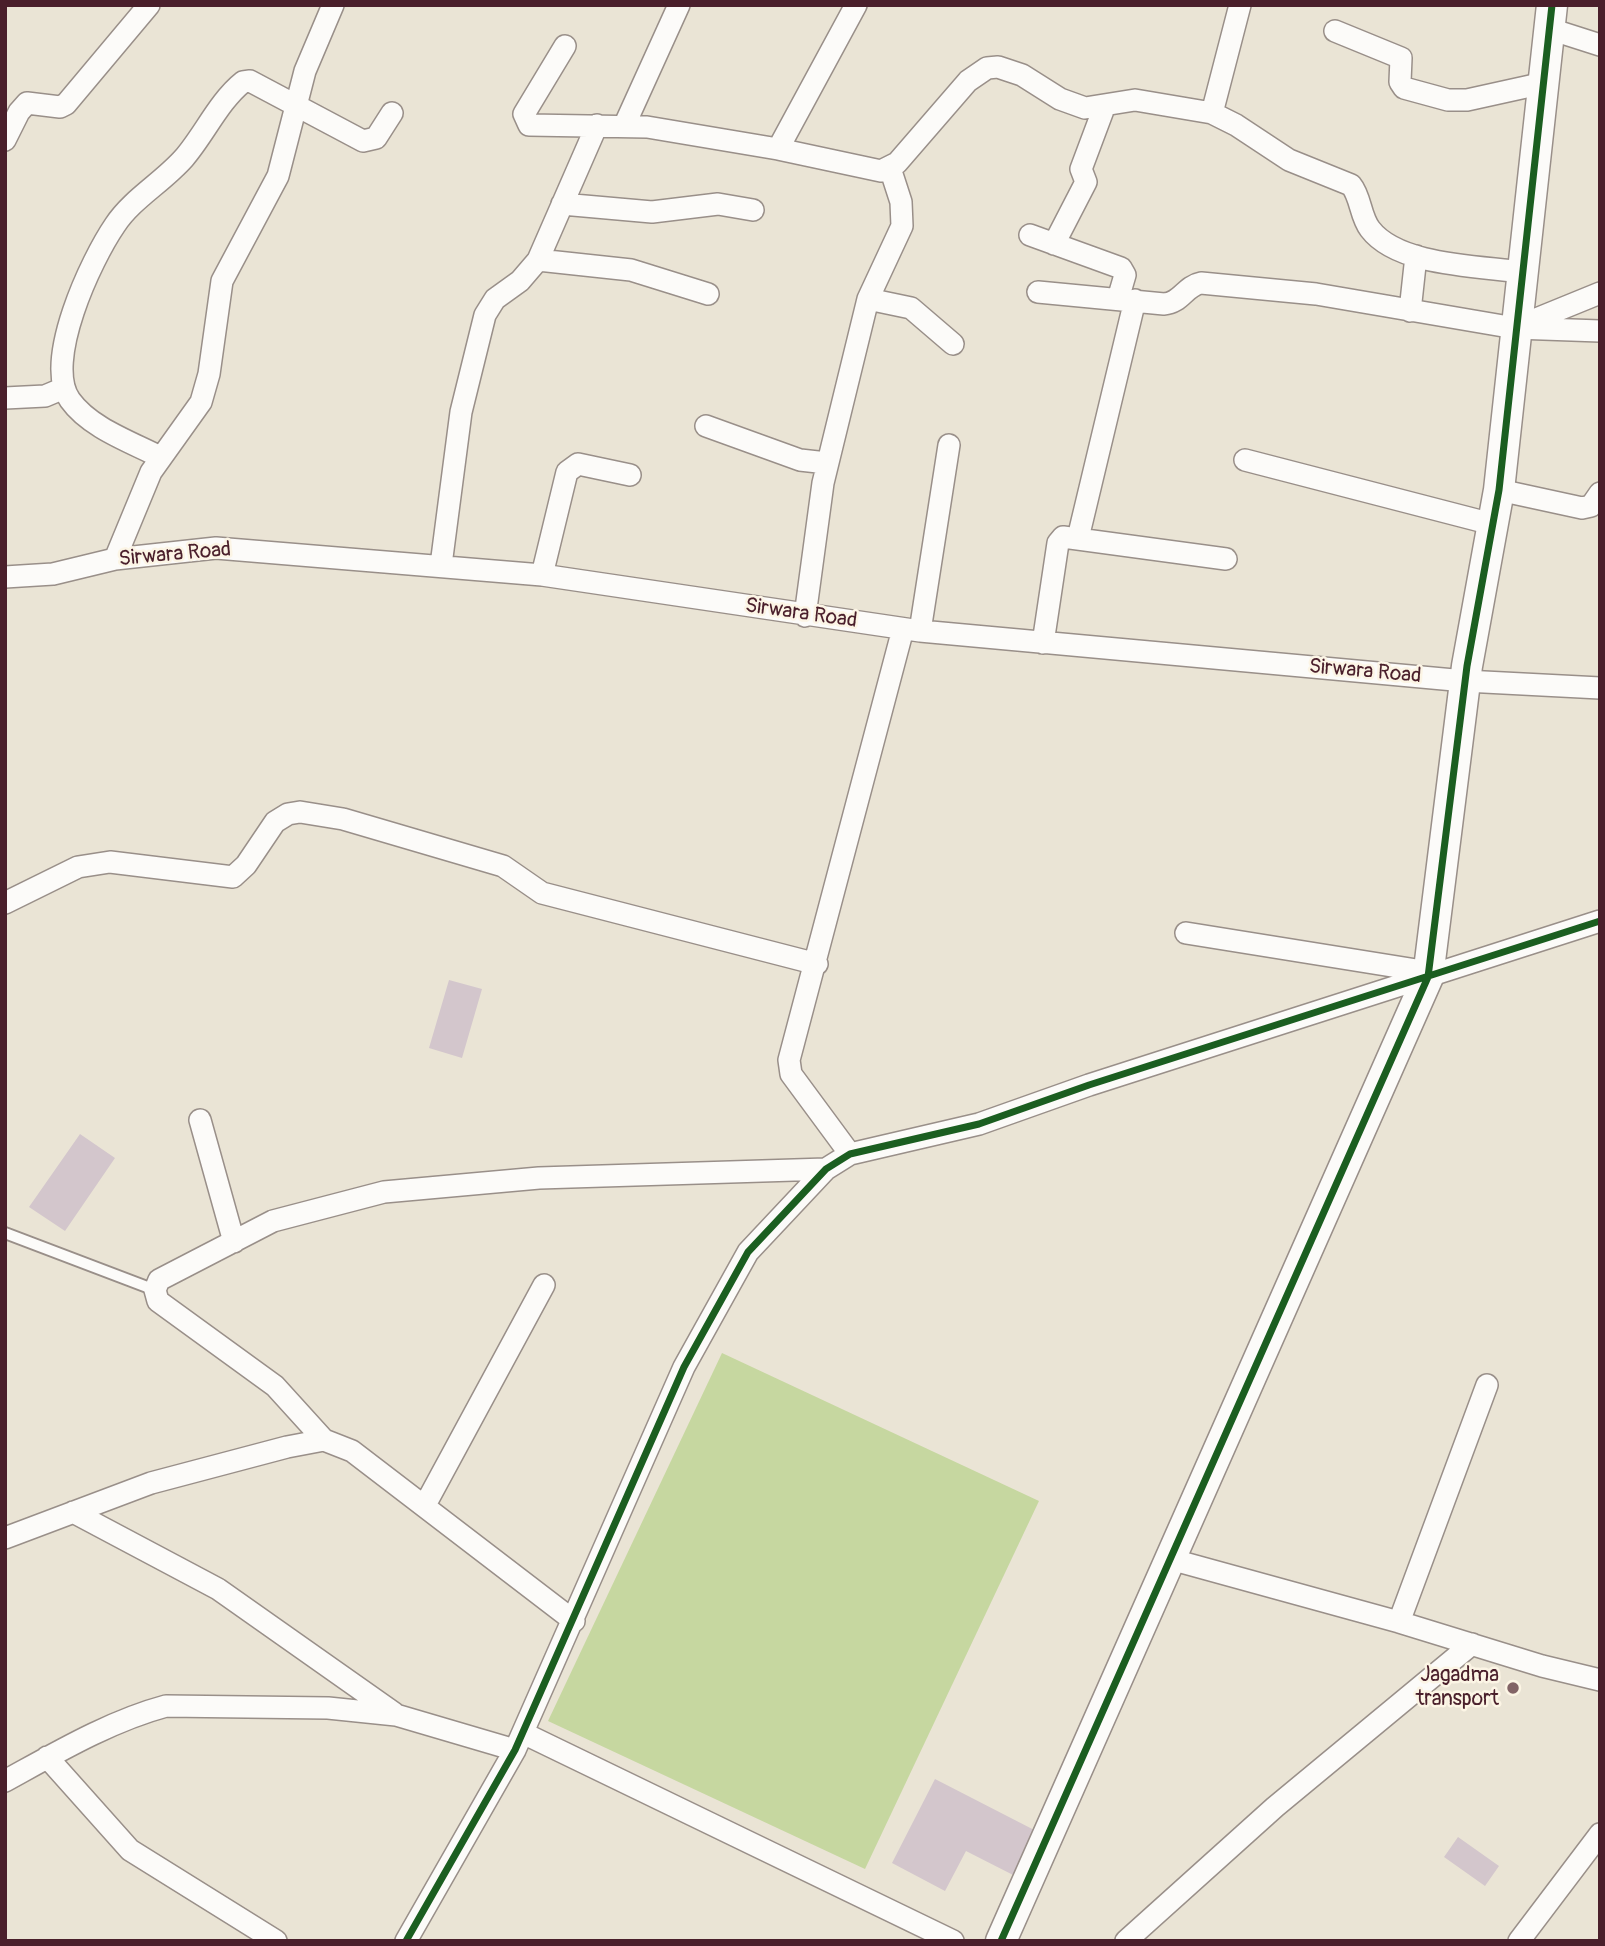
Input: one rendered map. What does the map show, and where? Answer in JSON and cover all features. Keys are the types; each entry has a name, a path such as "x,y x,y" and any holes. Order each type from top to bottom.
{"street":[{"path":"5,140 19,112 27,103 60,107 66,104 149,5"},
{"path":"115,559 160,457 201,402 209,374 222,281 278,176 305,71 333,5"},
{"path":"625,124 679,5"},
{"path":"778,149 856,5"},
{"path":"1212,113 1240,5"},
{"path":"1001,1941 1428,974 1465,681 1499,489 1551,17 1600,44"},
{"path":"1335,32 1401,58 1400,82 1404,88 1448,100 1467,100 1544,83"},
{"path":"565,46 524,114 524,120 529,124 625,124 778,149 881,171 890,168 968,81 987,68 1011,70 1074,106 1092,109 1135,100 1212,113 1236,125 1289,160 1351,185 1369,228 1386,241 1416,256 1522,272"},
{"path":"160,457 85,416 71,401 64,388 62,368 74,303 85,277 122,216 184,158 243,82 250,81 363,141 376,138 392,114"},
{"path":"1054,244 1086,182 1081,169 1105,106"},
{"path":"441,565 461,412 485,316 495,299 520,281 538,260 597,125"},
{"path":"806,616 827,463 868,299 902,226 901,202 890,168"},
{"path":"562,204 652,212 718,204 753,209"},
{"path":"1030,235 1121,268 1125,275 1126,299 1078,538"},
{"path":"1410,311 1416,256"},
{"path":"538,260 631,270 708,294"},
{"path":"1038,292 1173,303 1192,285 1201,283 1316,294 1515,327 1600,331"},
{"path":"1515,327 1600,293"},
{"path":"868,299 911,308 953,344"},
{"path":"5,398 45,396 64,388"},
{"path":"706,426 800,460 827,463"},
{"path":"850,1154 791,1074 789,1060 911,630 949,445"},
{"path":"1245,460 1492,524"},
{"path":"542,575 567,472 572,466 578,464 630,475"},
{"path":"1499,489 1581,508 1591,506 1600,493"},
{"path":"1043,643 1058,542 1063,537 1226,559"},
{"name":"Sirwara Road","path":"5,577 53,574 115,559 216,548 542,575 911,630 1465,681 1600,688"},
{"path":"5,903 92,863 233,877 246,865 275,822 288,814 300,812 343,818 472,855 503,866 542,894 817,964"},
{"path":"406,1941 519,1741 575,1621 684,1367 715,1308 748,1252 826,1170 850,1154 979,1124 1089,1084 1600,921"},
{"path":"1185,933 1428,974"},
{"path":"200,1120 234,1242"},
{"path":"575,1621 352,1451 324,1440 275,1386 158,1301 155,1290 159,1280 273,1221 384,1192 539,1178 826,1170"},
{"path":"425,1505 544,1285"},
{"path":"1399,1622 1487,1385"},
{"path":"5,1538 151,1483 324,1440"},
{"path":"73,1512 219,1588 396,1715"},
{"path":"1170,1559 1600,1680"},
{"path":"1126,1941 1275,1807 1472,1644"},
{"path":"5,1781 47,1757 145,1712 166,1706 328,1708 396,1715 519,1741 953,1941"},
{"path":"47,1757 130,1850 276,1941"},
{"path":"1519,1941 1600,1835"}],"lane":[{"path":"5,1233 155,1290"}],"green space":[{"path":"722,1353 1039,1501 865,1869 548,1721"}],"building":[{"path":"449,980 482,989 462,1058 429,1048"},
{"path":"80,1134 115,1158 65,1231 29,1207"},
{"path":"935,1779 1042,1834 1019,1878 966,1851 945,1891 892,1863"},
{"path":"1458,1837 1499,1866 1485,1886 1444,1857"}],"cycle path":[{"path":"1001,1941 1428,977 1467,666 1499,490 1552,5"},
{"path":"406,1941 515,1750 684,1367 748,1252 826,1169 850,1154 979,1124 1089,1085 1600,921"}],"place":[{"name":"Jagadma transport","path":"1513,1688"}]}
